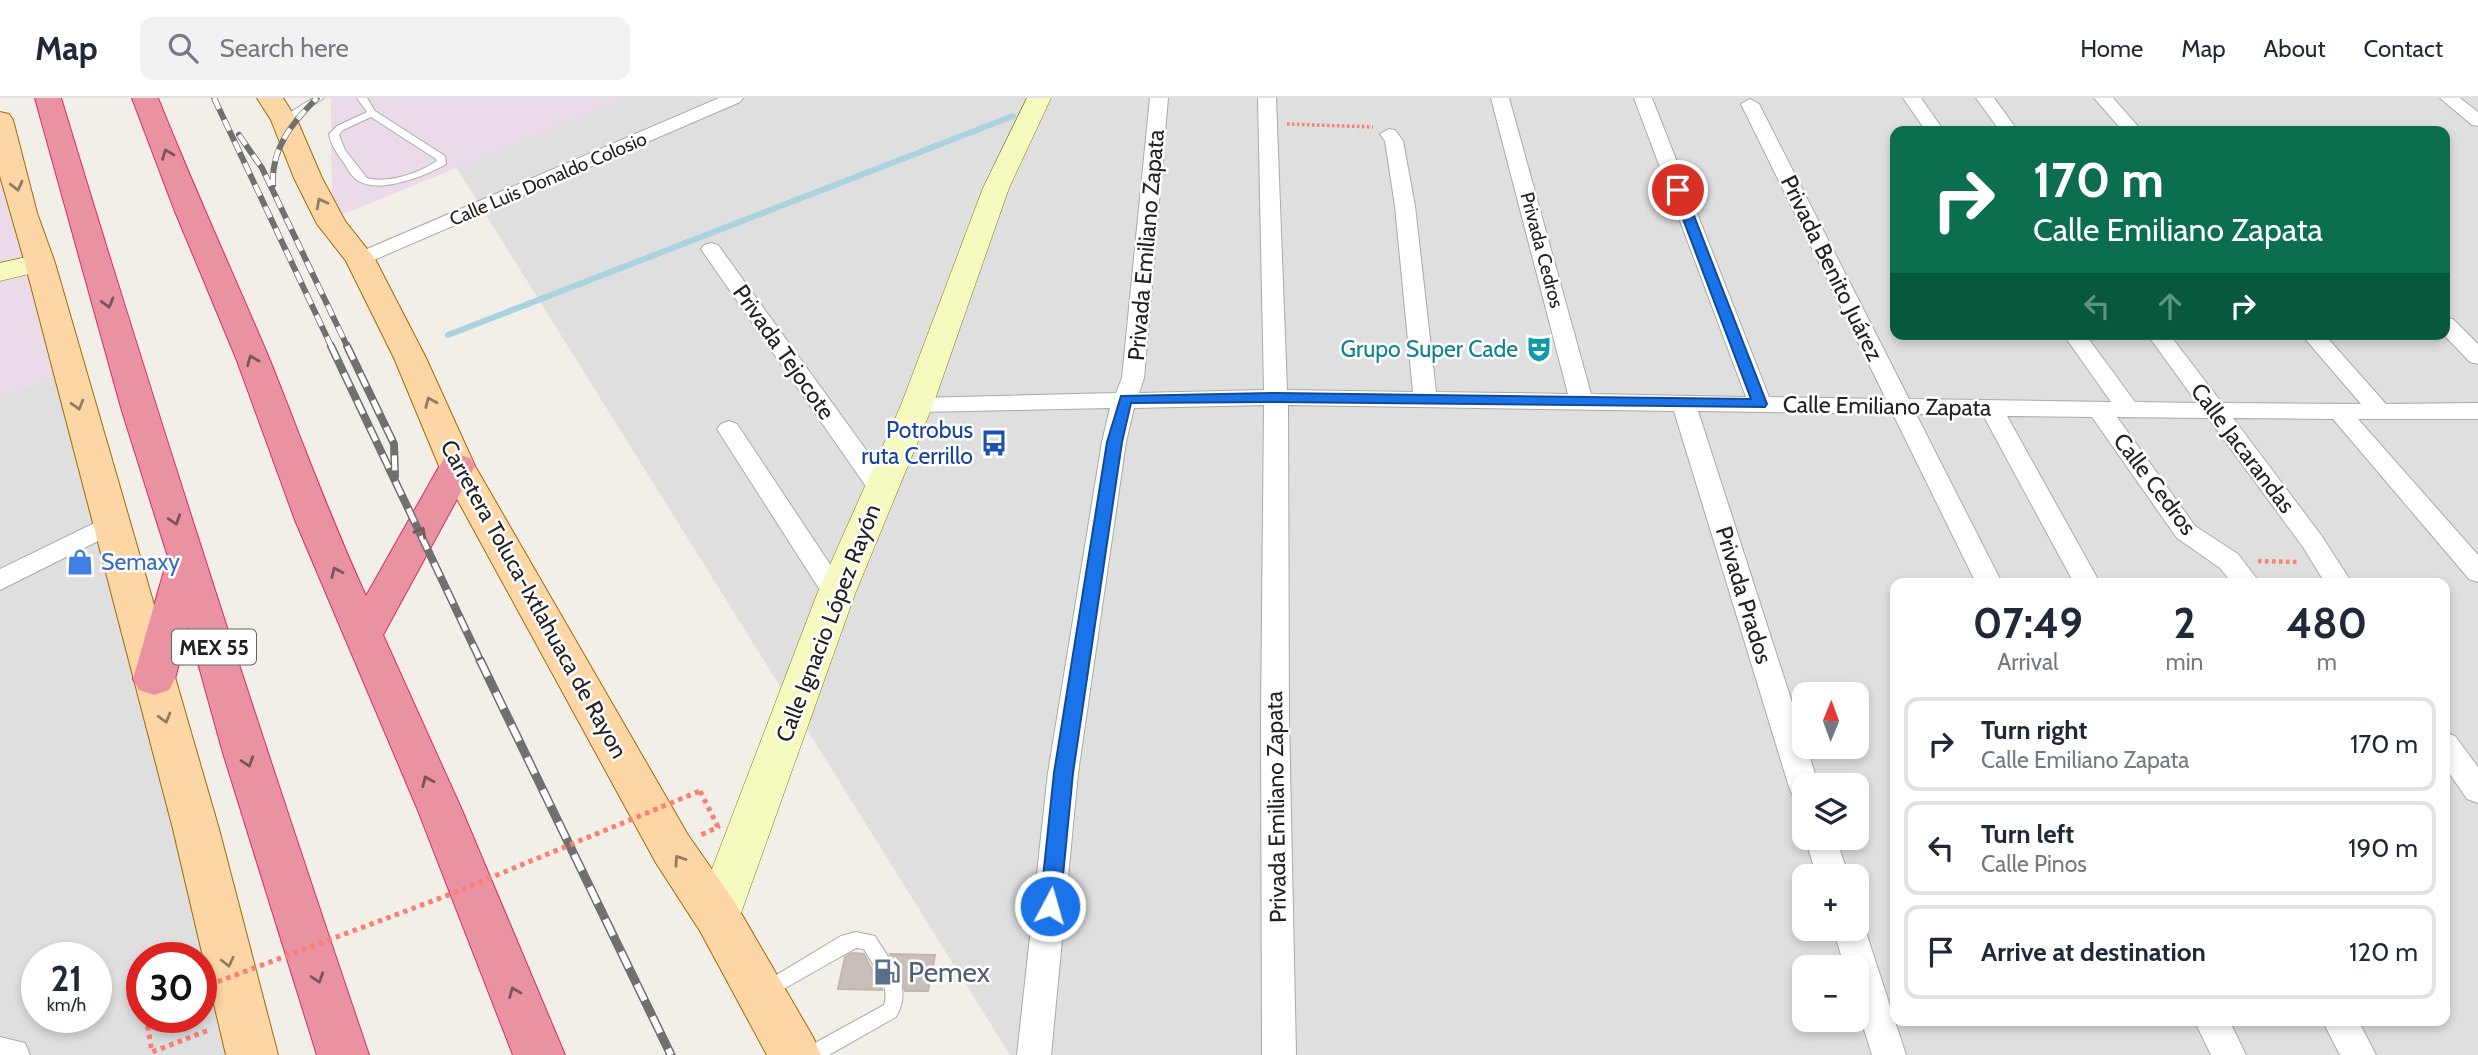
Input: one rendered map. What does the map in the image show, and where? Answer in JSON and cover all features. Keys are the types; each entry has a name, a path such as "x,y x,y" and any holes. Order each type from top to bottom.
{"highway":[{"name":"MEX 55","path":"48,98 139,411 343,1055"},
{"path":"145,98 188,209 252,358 313,520 473,890 539,1055"},
{"path":"364,634 457,466"},
{"path":"154,679 187,557"}],"main road":[{"name":"Calle Ignacio López Rayón","path":"717,916 836,594 917,405 996,188 1039,98"},
{"name":"Carretera Toluca-Ixtlahuaca de Rayon","path":"277,109 332,224 360,260 410,358 457,466 672,849 717,916 796,1055"},
{"path":"0,120 23,213 40,263 196,829 251,1055"}],"street":[{"name":"Calle Luis Donaldo Colosio","path":"360,260 734,98"},
{"name":"Privada Emiliano Zapata","path":"1034,1055 1063,773 1115,442 1133,378 1159,98"},
{"name":"Privada Emiliano Zapata","path":"1267,98 1276,397 1275,718 1279,1055"},
{"name":"Privada Cedros","path":"1500,98 1581,403"},
{"path":"1643,98 1760,404"},
{"path":"1912,98 1932,126"},
{"path":"1985,98 2005,126"},
{"path":"2103,98 2128,126"},
{"path":"2449,98 2478,121"},
{"name":"Privada Benito Juárez","path":"1750,104 1986,578"},
{"path":"1389,134 1394,141 1405,206 1424,399"},
{"name":"Privada Tejocote","path":"711,249 881,489"},
{"path":"0,272 40,263"},
{"path":"2450,329 2478,357"},
{"name":"Calle Cedros","path":"2078,340 2128,409"},
{"name":"Calle Jacarandas","path":"2162,340 2332,572"},
{"path":"2317,340 2380,412"},
{"name":"Calle Emiliano Zapata","path":"917,405 1276,397 2474,415"},
{"name":"Privada Prados","path":"1684,404 1800,773"},
{"path":"1991,408 2084,578"},
{"name":"Calle Cedros","path":"2099,409 2186,533 2229,561 2243,578"},
{"path":"2339,412 2478,572"},
{"path":"729,429 836,594"},
{"path":"0,580 111,524"},
{"path":"2450,751 2478,790"},
{"path":"1853,941 1889,1055"},
{"path":"2214,1026 2229,1055"},
{"path":"2342,1026 2359,1055"},
{"path":"0,1054 13,1055"}],"lane":[{"path":"277,109 319,98"},
{"path":"362,98 372,113 441,158 442,162 394,181 372,182 362,178 342,153 334,134 340,128 372,113"},
{"path":"762,994 847,942 856,940 869,943 896,990 895,1005 890,1011 811,1055"}],"path":[{"path":"1269,124 1362,126 1380,129 1389,134"},
{"path":"2229,561 2332,572"},
{"path":"217,982 451,894 701,791 718,827"},
{"path":"217,1027 242,1018"},
{"path":"149,1033 152,1052 202,1033"}],"shaded area":[{"path":"331,98 626,98 332,219"},
{"path":"413,98 2478,98 2478,1055 1010,1055"},
{"path":"0,158 55,375 0,397"},
{"path":"55,375 266,1055 0,1055 0,397"}],"building":[{"path":"852,953 864,954 882,990 838,989 845,957"},
{"path":"890,954 935,955 928,991 905,991 901,974"}],"waterway":[{"path":"448,335 1013,116"}],"railway":[{"path":"214,98 332,348"},
{"path":"273,185 279,148 299,117 317,98"},
{"path":"239,135 262,168 348,348"},
{"path":"331,346 481,662"},
{"path":"347,346 394,444 395,476"},
{"path":"480,660 671,1055"}],"place":[{"name":"Grupo Super Cade","path":"1539,349"},
{"name":"Potrobus ruta Cerrillo","path":"994,443"},
{"name":"Semaxy","path":"80,562"},
{"name":"Pemex","path":"887,972"}],"route":[{"path":"1050,906 1063,773 1115,442 1121,410 1126,399 1276,397 1760,404 1678,190"}]}
